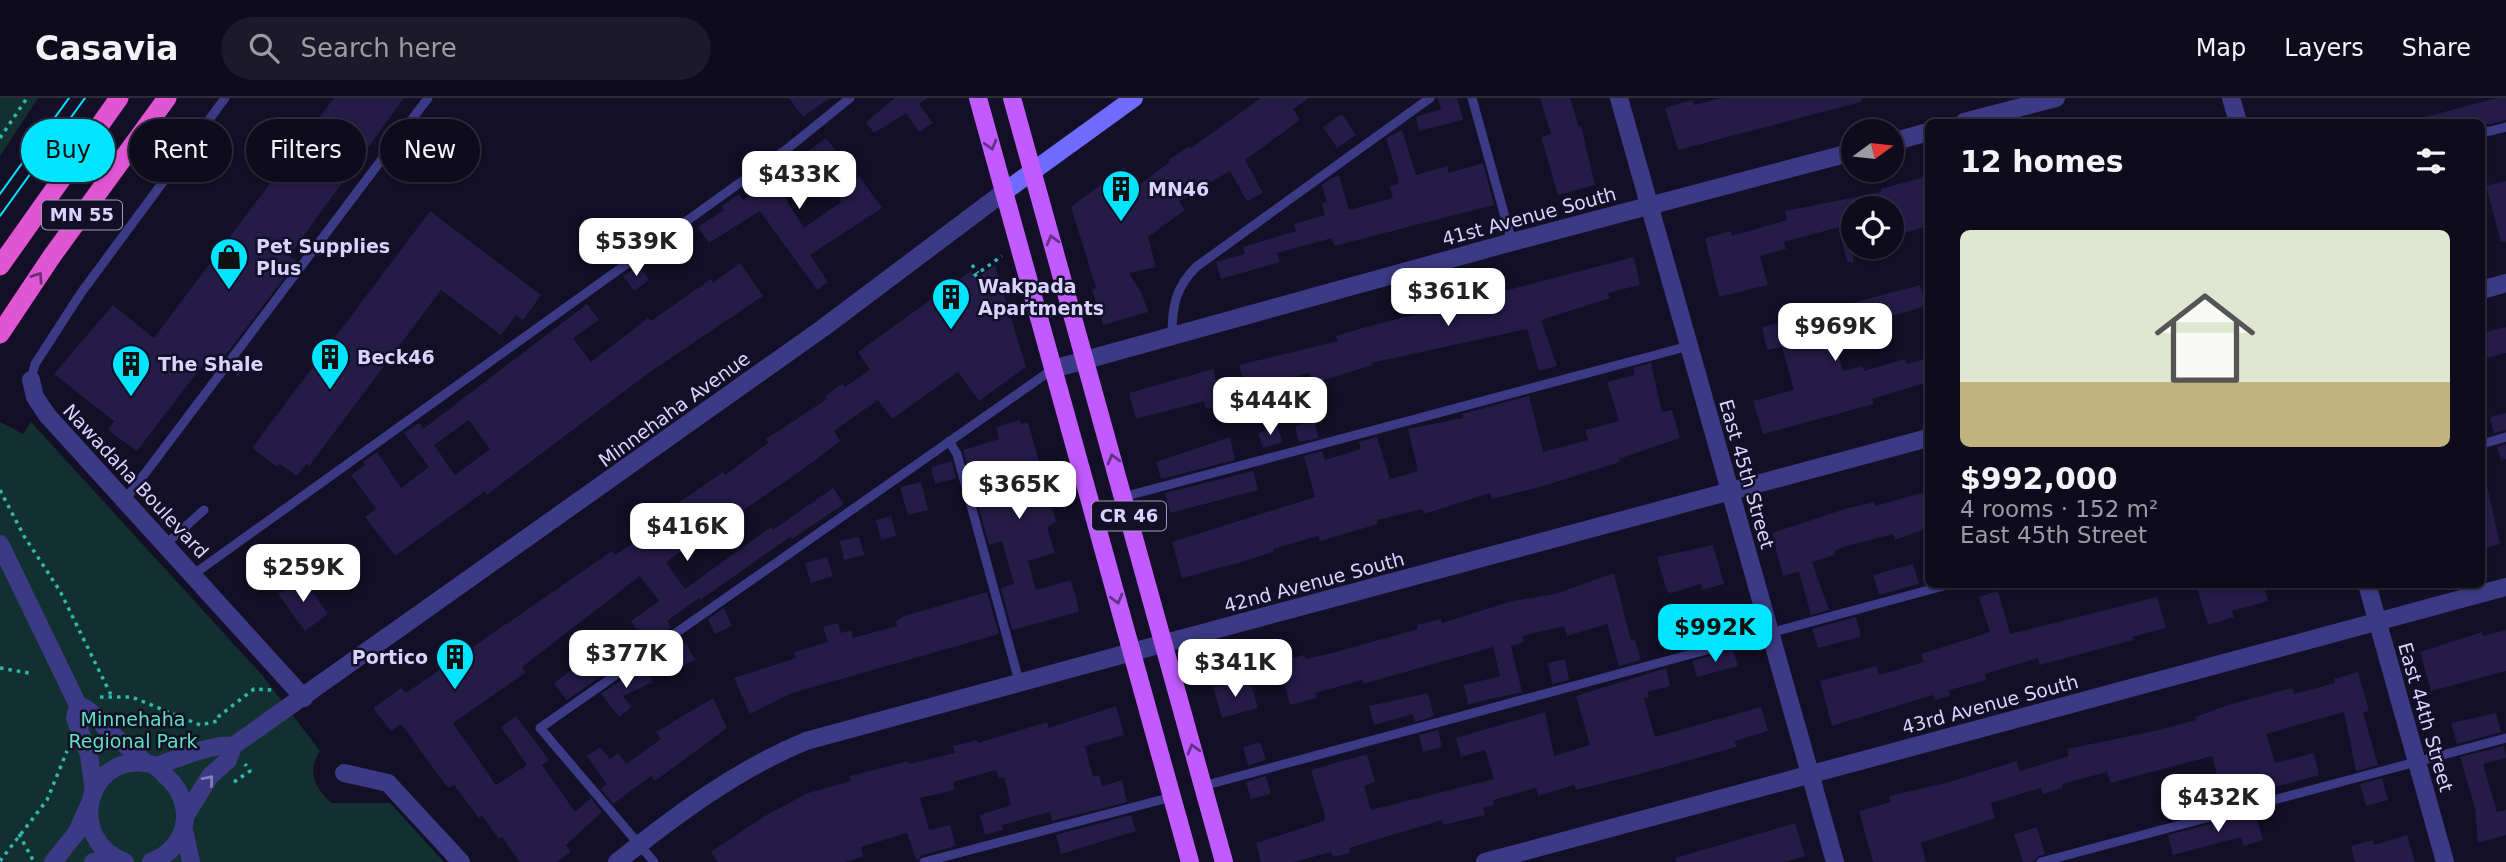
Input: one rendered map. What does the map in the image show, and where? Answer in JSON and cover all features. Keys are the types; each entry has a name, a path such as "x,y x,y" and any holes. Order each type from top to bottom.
{"highway":[{"name":"MN 55","path":"0,266 119,98"},
{"name":"MN 55","path":"0,334 52,256 167,98"}],"main road":[{"name":"CR 46","path":"978,98 1190,862"},
{"name":"CR 46","path":"1012,98 1224,862"},
{"name":"Minnehaha Avenue","path":"1004,192 1133,98"}],"street":[{"name":"East 45th Street","path":"1619,98 1835,862"},
{"path":"1976,119 2056,98"},
{"path":"2231,98 2237,119"},
{"path":"1904,139 1925,133"},
{"name":"41st Avenue South","path":"1054,369 1172,334 1841,155"},
{"name":"Minnehaha Avenue","path":"151,862 170,852 210,776 228,760 233,746 823,328 1004,192"},
{"path":"2485,289 2506,283"},
{"name":"Nawadaha Boulevard","path":"32,380 35,397 47,415 304,698"},
{"name":"42nd Avenue South","path":"617,862 762,759 806,741 1019,681 1925,439"},
{"path":"0,544 78,705 75,718 89,755 89,821 96,840 120,860"},
{"name":"43rd Avenue South","path":"1485,862 2506,587"},
{"name":"East 44th Street","path":"2368,588 2445,862"},
{"path":"78,705 92,710 111,734 174,783 185,822 191,862"},
{"name":"Minnehaha Avenue","path":"91,800 110,772 187,758 219,744 233,746"},
{"path":"344,773 388,783 461,862"},
{"path":"53,862 77,832 91,800"},
{"path":"93,862 120,860"}],"lane":[{"path":"32,380 36,363 81,293 225,98"},
{"path":"125,500 428,98"},
{"path":"194,574 787,149 850,98"},
{"path":"1172,334 1175,296 1182,281 1196,267 1430,98"},
{"path":"1472,98 1512,242"},
{"path":"2485,133 2506,127"},
{"path":"1123,497 1689,346"},
{"path":"654,862 540,728 1054,369"},
{"path":"2485,443 2506,437"},
{"path":"949,442 957,454 1019,681"},
{"path":"166,544 204,510"},
{"path":"1203,786 1936,588"},
{"path":"2041,862 2506,737"},
{"path":"924,862 1172,797"}],"path":[{"path":"0,138 27,98"},
{"path":"972,265 976,274 1002,256"},
{"path":"0,490 24,536 60,591 111,695"},
{"path":"0,668 29,673"},
{"path":"103,696 111,695 145,702 200,725 219,721 219,716 254,689 277,691 304,698"},
{"path":"0,862 47,800 67,753 66,745"},
{"path":"226,787 250,771"},
{"path":"19,834 34,862"}],"green space":[{"path":"0,98 38,98 24,119 21,119 21,124 0,156"},
{"name":"Minnehaha Regional Park","path":"0,422 23,434 31,422 262,675 320,751 314,766 314,779 321,792 332,803 390,803 444,862 0,862"}],"building":[{"path":"334,98 404,98 389,119 380,119 380,131 366,150 366,119 318,119"},
{"path":"789,98 830,98 803,117"},
{"path":"895,98 928,98 919,104 933,123 919,132 906,113 874,133 866,122"},
{"path":"1261,98 1309,98 1293,109 1300,120 1245,160 1263,193 1247,201 1230,171 1179,201 1185,210 1148,237 1156,267 1129,273 1142,294 1148,312 1103,325 1092,289 1096,288 1071,207 1124,167 1139,185 1170,162 1168,160 1190,146 1191,148"},
{"path":"1438,98 1457,98 1463,120 1419,131 1416,117 1441,109"},
{"path":"1540,98 1570,98 1579,127 1581,126 1595,185 1558,195 1541,137 1551,134"},
{"path":"1722,98 1861,98 1861,102 1678,150 1665,108 1692,100 1694,105"},
{"path":"2506,98 2506,120 2491,124 2485,124 2485,119 2425,117"},
{"path":"1342,114 1356,135 1337,148 1323,127"},
{"path":"1402,130 1416,175 1447,166 1449,173 1483,163 1494,205 1334,246 1332,238 1277,253 1280,262 1221,279 1216,262 1245,254 1243,247 1296,231 1294,224 1325,215 1322,204 1327,202 1322,185 1330,179 1339,176 1349,210 1393,198 1389,186 1398,184 1398,177 1386,138"},
{"path":"826,138 840,156 784,196 804,228 841,202 836,193 859,176 882,208 810,255 828,282 817,290 760,211 709,243 698,227 724,210 722,206 739,194 743,200"},
{"path":"1925,177 1925,227 1904,233 1904,196 1861,196 1881,192 1881,189"},
{"path":"2506,181 2506,242 2501,242 2486,186"},
{"path":"271,182 343,182 289,256 297,261 219,364 209,357 137,451 108,430 114,421 54,374 113,305 154,338"},
{"path":"1841,200 1841,236 1839,227 1784,242 1786,249 1760,256 1768,285 1719,297 1705,238 1731,231 1732,236 1787,220 1785,211"},
{"name":"Beck46","path":"430,211 541,295 523,320 516,315 501,335 441,290 309,466 306,464 297,476 280,464 277,467 252,448"},
{"path":"1634,257 1640,285 1608,293 1610,298 1541,320 1557,366 1539,371 1527,329 1371,363 1372,365 1312,384 1309,373 1265,385 1269,398 1250,403 1239,365 1338,341 1336,336 1359,329"},
{"path":"740,263 763,296 650,372 487,495 485,491 395,556 365,517 376,509 351,475 365,465 363,462 377,452 401,488 429,467 404,433 419,423 423,429 587,304 599,320 573,338 591,362 648,318 651,321 711,279 713,283","holes":["469,420 490,449 455,475 434,445"]},
{"path":"995,265 1026,367 979,401 958,372 892,419 878,400 834,431 840,441 813,462 731,519 725,512 681,543 685,549 666,562 685,589 771,527 773,530 833,488 844,504 792,539 790,537 700,600 699,598 667,621 671,627 567,700 554,683 595,652 601,660 639,633 631,621 659,601 640,576 522,667 525,673 453,723 496,785 527,765 501,727 516,716 549,760 542,765 575,812 591,798 602,812 566,845 571,852 557,862 520,862 502,837 499,839 482,816 479,818 454,785 448,788 401,724 391,731 373,708 401,688 406,693 612,551 615,555 629,546 653,528 649,523 723,472 725,475 768,443 766,439 827,399 825,396 842,384 845,387 870,370 858,352 971,271 976,279"},
{"path":"639,266 649,280 634,291 623,276"},
{"path":"1920,285 1925,306 1833,334 1843,371 1863,366 1864,371 1905,359 1907,364 1925,359 1925,383 1872,399 1874,404 1763,434 1753,401 1794,390 1782,347 1767,350 1762,327"},
{"path":"2506,327 2506,353 2485,358 2485,332"},
{"path":"1651,363 1662,412 1672,410 1680,438 1619,459 1620,462 1540,487 1492,499 1490,493 1424,514 1423,509 1377,520 1378,524 1320,541 1318,536 1273,549 1273,552 1242,562 1182,578 1172,542 1315,497 1304,456 1322,451 1325,460 1361,449 1359,442 1377,437 1390,479 1418,471 1408,429 1463,418 1462,414 1529,396 1543,452 1588,440 1585,430 1619,421 1607,382 1635,375 1633,368"},
{"path":"1213,369 1222,405 1206,409 1204,401 1136,419 1129,393"},
{"path":"2506,413 2506,430 2494,433 2490,417"},
{"path":"1020,420 1021,424 1028,422 1056,522 1047,527 1055,553 1028,561 1036,590 1071,580 1078,612 1012,630 1001,588 1014,584 1002,541 989,545 963,450 999,439 996,427"},
{"path":"1315,421 1318,438 1299,442 1295,426"},
{"path":"1278,427 1282,442 1263,448 1258,433"},
{"path":"1230,437 1235,460 1161,479 1156,462"},
{"path":"2506,444 2506,459 2501,460 2497,447"},
{"path":"952,461 956,478 935,484 931,467"},
{"path":"1253,471 1258,490 1170,513 1165,493"},
{"path":"921,482 928,510 908,515 900,487"},
{"path":"2485,486 2500,544 2485,548"},
{"path":"1925,492 1925,529 1895,540 1893,534 1847,546 1834,551 1835,555 1812,562 1829,610 1811,615 1799,572 1783,576 1772,533 1848,508 1874,502 1875,506"},
{"path":"891,516 896,536 881,540 876,520"},
{"path":"859,537 864,555 844,560 840,541"},
{"path":"1713,545 1724,584 1702,590 1701,584 1671,593 1667,591 1657,557"},
{"path":"827,557 833,576 811,583 805,563"},
{"path":"1913,564 1919,584 1879,595 1873,575"},
{"path":"1614,573 1631,641 1635,640 1641,660 1619,666 1607,624 1567,636 1564,626 1522,636 1524,642 1511,646 1522,692 1468,704 1464,685 1500,676 1493,647 1363,684 1362,680 1315,693 1317,698 1290,705 1278,662 1304,655 1306,659 1336,652 1418,629 1417,625 1441,619 1442,623 1512,601 1555,594"},
{"path":"302,577 328,614 305,631 278,594"},
{"path":"2197,588 2264,588 2268,601 2232,611 2234,617 2208,625"},
{"path":"1998,591 2010,634 2157,597 2166,628 2132,637 2133,640 2040,665 2038,658 1985,674 1987,680 1949,690 1950,696 1935,700 1933,695 1832,726 1820,681 1877,666 1879,675 1924,662 1921,654 1990,632 1979,597"},
{"path":"987,592 999,634 792,693 750,714 734,678 796,658 794,652 828,642 823,627 838,623 841,633 851,630 853,638 897,626 896,621 904,616"},
{"path":"724,608 732,626 715,634 708,619"},
{"path":"1723,615 1729,637 1711,642 1705,621"},
{"path":"1856,617 1861,637 1818,648 1812,629"},
{"path":"2506,630 2506,671 2431,691 2420,652 2482,632 2483,636"},
{"path":"680,639 683,644 686,643 695,660 678,668 669,647"},
{"path":"1733,650 1738,666 1697,677 1692,661"},
{"path":"1565,659 1569,680 1552,684 1548,663"},
{"path":"644,664 653,682 623,696 632,707 619,717 601,694"},
{"path":"1666,668 1670,686 1647,692 1649,697 1644,698 1655,737 1761,707 1768,731 1735,741 1736,747 1640,774 1576,790 1574,785 1538,796 1536,788 1493,800 1494,805 1483,808 1485,815 1443,825 1442,820 1349,848 1350,853 1333,857 1331,852 1294,862 1261,862 1256,843 1324,821 1325,816 1311,770 1367,754 1375,782 1364,786 1371,810 1494,779 1485,750 1461,757 1456,738 1545,712 1554,756 1590,745 1576,696"},
{"path":"2358,672 2369,711 2363,713 2378,765 2356,771 2344,712 2266,734 2275,763 2314,753 2319,775 2272,788 2250,796 2251,799 2225,806 2212,756 2110,783 2107,772 2062,784 2063,788 2043,794 2041,788 1991,803 1995,818 1921,843 1926,862 1873,862 1859,811 1891,802 1889,796 1949,782 2017,761 2020,771 2069,756 2067,749 2159,730 2196,720 2195,717 2231,704 2292,688 2294,694 2335,683 2334,679"},
{"path":"1233,682 1234,688 1251,683 1258,708 1222,718 1213,687"},
{"path":"1428,693 1434,716 1415,722 1413,714 1374,725 1369,706"},
{"path":"713,698 727,728 655,781 651,776 613,804 601,789 607,784 587,756 600,747 610,759 618,753 626,764 661,739 656,732"},
{"path":"1116,706 1124,735 1085,746 1093,777 1099,775 1102,786 1122,780 1127,802 1052,821 1050,812 1002,825 1003,830 985,835 980,815 1011,805 1004,777 999,778 996,770 953,782 955,790 920,798 929,830 950,825 956,846 922,855 917,862 907,833 861,847 863,857 844,862 718,862 711,852 763,817 808,793 851,781 850,776 908,761 909,764 955,753 953,746 977,740 978,743 1047,722 1049,728"},
{"path":"2496,713 2501,732 2457,744 2451,723"},
{"path":"1438,730 1442,747 1423,752 1419,735"},
{"path":"1260,742 1266,760 1248,765 1243,747"},
{"path":"2504,746 2506,758 2483,764 2497,812 2506,810 2506,835 2478,843 2475,808 2460,757"},
{"path":"1266,776 1271,794 1251,799 1246,782"},
{"path":"2382,778 2388,800 2366,806 2360,784"},
{"path":"2255,812 2263,840 2243,846 2241,837 2173,855 2168,835"},
{"path":"1131,815 1136,831 1061,854 1056,835"},
{"path":"1795,823 1805,856 1785,862 1676,862 1675,858"},
{"path":"2037,827 2045,854 2037,857 2034,862 2023,862 2014,834"},
{"path":"2407,835 2415,862 2355,862 2351,846 2373,840 2374,845"}],"tram line":[{"path":"0,194 69,98"},
{"path":"0,216 85,98"}],"place":[{"name":"MN46","path":"1121,223"},
{"name":"Pet Supplies Plus","path":"229,291"},
{"name":"Wakpada Apartments","path":"951,331"},
{"name":"Beck46","path":"330,391"},
{"name":"The Shale","path":"131,398"},
{"name":"Portico","path":"455,691"}]}
